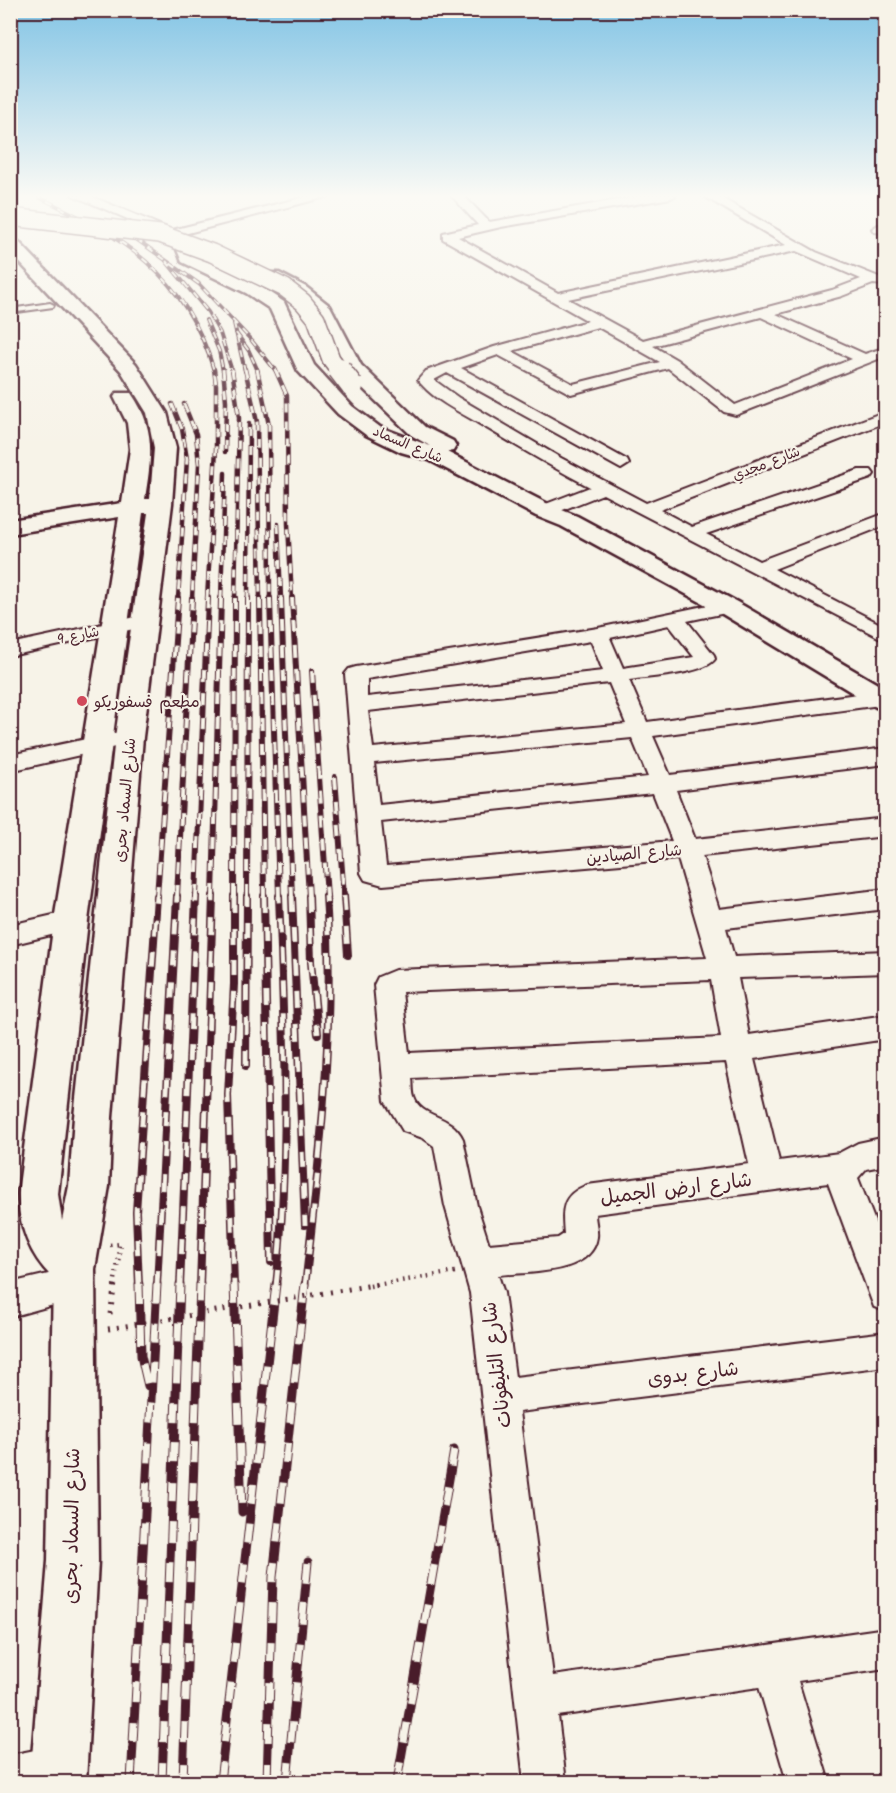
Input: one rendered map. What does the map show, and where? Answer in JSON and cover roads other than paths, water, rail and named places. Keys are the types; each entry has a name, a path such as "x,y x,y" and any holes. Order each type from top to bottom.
{"main road":[{"name":"شارع السماد بحرى","path":"38,279 119,370 142,406 140,435 147,505 145,621 129,737 93,1118 89,1186 74,1276 73,1561 59,1774"},
{"name":"شارع السماد","path":"230,279 252,289 278,306 305,367 345,410 389,439 437,455 556,513"},
{"path":"249,279 282,297 299,315 316,358 372,415 437,455"},
{"name":"شارع السماد","path":"275,279 313,300 331,321 352,368 418,431 556,513 728,607 883,699"},
{"path":"346,387 418,431"},
{"path":"10,527 147,505"},
{"name":"شارع السماد بحرى","path":"74,1276 46,1239 39,1219 38,1194 71,921 96,744 116,627 147,505"}],"street":[{"path":"524,279 672,363 728,409 733,410 885,351"},
{"path":"557,297 645,279"},
{"path":"641,345 879,282"},
{"path":"761,312 862,359"},
{"path":"600,322 499,350 428,376 426,380 444,395 536,452 885,635"},
{"path":"499,350 571,389 672,363"},
{"path":"449,368 621,464"},
{"name":"شارع مجدي","path":"646,509 883,419"},
{"path":"536,452 573,437"},
{"path":"691,533 865,474"},
{"path":"715,482 755,511"},
{"path":"556,513 603,488"},
{"path":"759,568 885,518"},
{"path":"728,607 675,620 598,634 359,672 354,676 367,815 662,784 885,756"},
{"path":"357,705 615,676 696,664 705,659 675,620"},
{"name":"شارع 9","path":"10,650 145,621"},
{"path":"598,634 662,784 687,849 718,944 737,1049 767,1176"},
{"path":"362,757 640,730 883,699"},
{"path":"10,763 129,737"},
{"name":"شارع الصيادين","path":"367,815 374,873 377,876 687,849 885,826"},
{"path":"709,921 885,899"},
{"path":"10,935 71,921"},
{"path":"723,968 885,962"},
{"name":"شارع التليفونات","path":"545,1782 487,1293 466,1267 460,1206 448,1139 432,1127 414,1122 400,1101 388,988 389,984 395,981 723,968"},
{"path":"396,1066 737,1049 885,1027"},
{"name":"شارع ارض الجميل","path":"466,1267 563,1253 571,1249 581,1237 578,1210 586,1200 846,1166 857,1157 885,1151"},
{"path":"846,1166 842,1178 844,1188 885,1295"},
{"path":"10,1300 74,1276"},
{"name":"شارع بدوى","path":"500,1396 885,1349"},
{"path":"536,1699 885,1648"},
{"path":"772,1663 808,1782"},
{"path":"10,1777 59,1774"}],"lane":[{"path":"10,305 57,301"},
{"path":"10,311 57,301"}],"railway":[{"path":"163,279 186,308 202,337 214,371"},
{"path":"181,279 208,312 220,333 232,371"},
{"path":"192,279 252,341 276,371"},
{"path":"206,320 219,351 223,371"},
{"path":"234,323 236,334"},
{"path":"236,334 249,351 258,371"},
{"path":"236,334 245,371"},
{"path":"207,599 216,449 214,369"},
{"path":"223,369 226,401 225,452"},
{"path":"232,369 239,418 235,599"},
{"path":"245,369 257,422 260,599"},
{"path":"257,369 269,425 270,599"},
{"path":"276,371 287,396 288,524 292,599"},
{"path":"172,404 182,429 187,459 178,599"},
{"path":"184,404 196,434 199,464 192,599"},
{"path":"248,599 249,424"},
{"path":"221,599 225,473"},
{"path":"278,524 281,599"},
{"path":"157,897 178,598"},
{"path":"177,897 192,598"},
{"path":"196,897 208,598"},
{"path":"213,897 221,598"},
{"path":"234,897 235,598"},
{"path":"247,897 248,598"},
{"path":"260,598 264,897"},
{"path":"270,598 279,897"},
{"path":"281,598 292,897"},
{"path":"292,598 309,897"},
{"path":"312,671 327,897"},
{"path":"335,777 344,897"},
{"path":"139,1286 136,1212 157,896"},
{"path":"157,1286 177,896"},
{"path":"180,1286 196,896"},
{"path":"200,1286 213,896"},
{"path":"246,1066 247,896"},
{"path":"264,896 271,1262"},
{"path":"276,1286 284,1140 284,1042 279,896"},
{"path":"292,896 305,1225"},
{"path":"309,896 311,962 318,1034"},
{"path":"305,1286 321,1140 327,1043 329,994 326,896"},
{"path":"344,896 348,955"},
{"path":"234,897 234,984 228,1095 234,1286"},
{"path":"139,1284 141,1356 148,1386"},
{"path":"131,1782 157,1284"},
{"path":"162,1782 180,1284"},
{"path":"183,1782 200,1284"},
{"path":"234,1284 242,1512"},
{"path":"220,1782 276,1284"},
{"path":"267,1782 273,1577 305,1284"},
{"path":"397,1782 454,1450"},
{"path":"287,1782 308,1562"}],"place":[{"name":"مطعم فسفوريكو","path":"82,701"}]}
